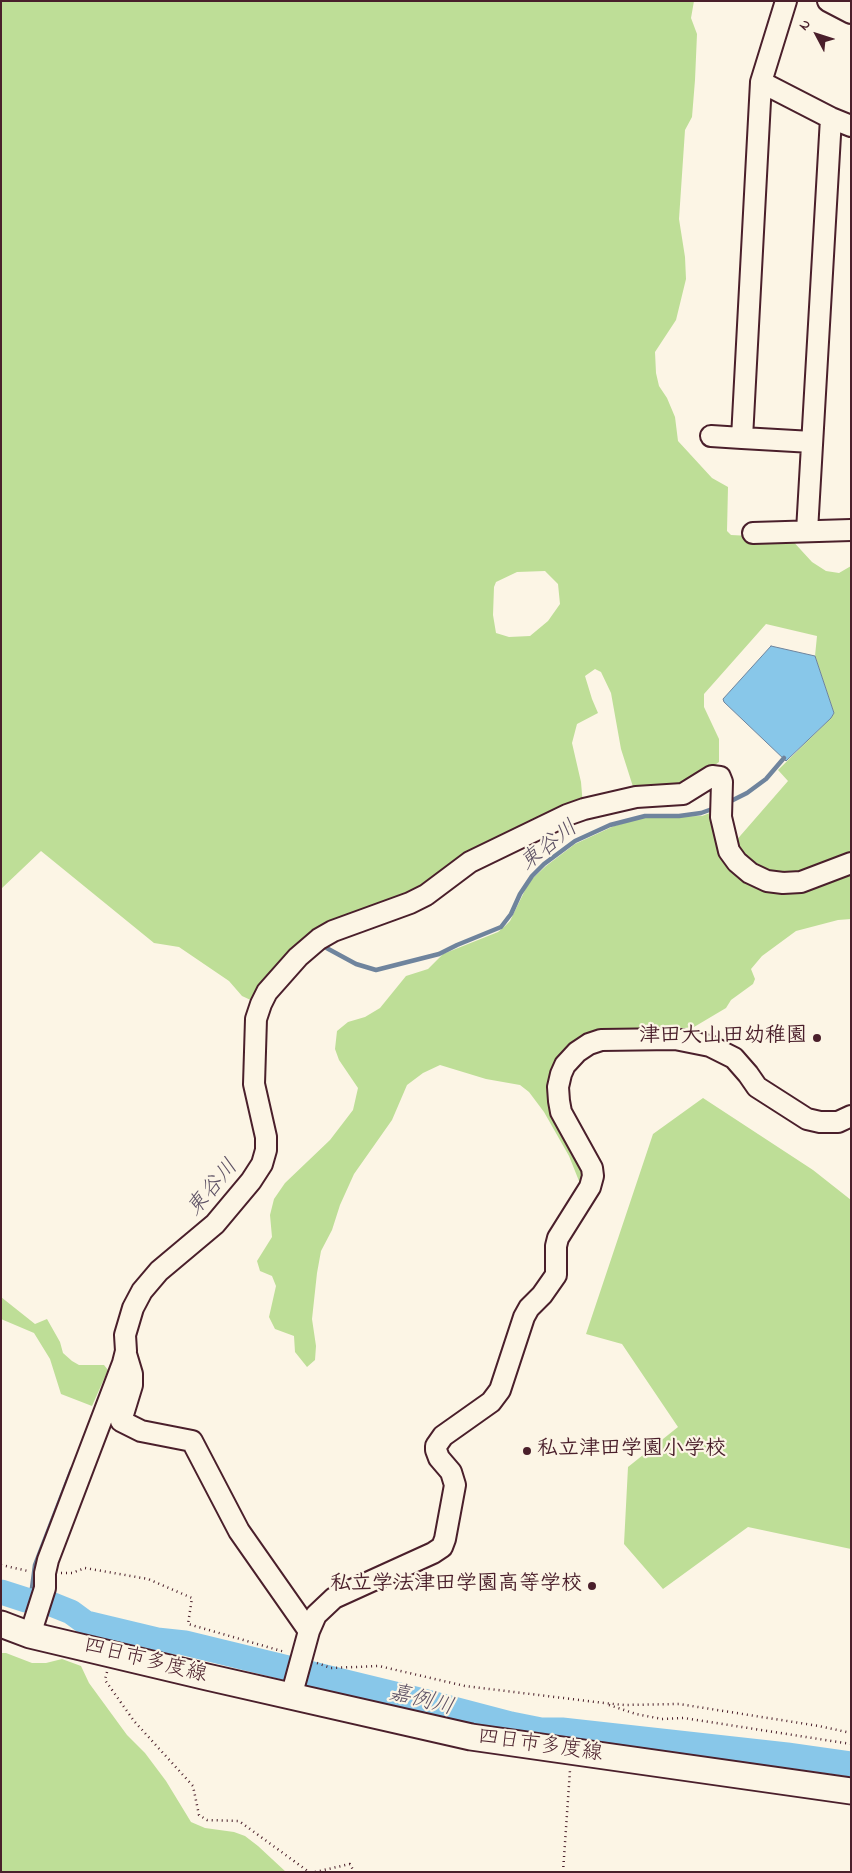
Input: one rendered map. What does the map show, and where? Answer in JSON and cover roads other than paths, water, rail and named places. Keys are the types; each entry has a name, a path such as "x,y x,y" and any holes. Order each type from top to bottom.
{"main road":[{"name":"四日市多度線","path":"1,1624 34,1625 110,1654 292,1692 471,1737 851,1791"}],"street":[{"path":"742,438 761,82 786,1"},
{"path":"828,1 851,13"},
{"path":"761,82 831,118 851,126"},
{"path":"807,531 831,118"},
{"path":"711,436 812,442"},
{"path":"753,533 851,530"},
{"path":"309,1631 239,1530 192,1441 141,1431 121,1421 132,1386 132,1374 126,1351 125,1335 133,1308 142,1291 159,1270 216,1224 251,1181 262,1164 266,1150 266,1137 254,1084 256,1018 267,992 298,956 319,939 426,895 470,862 584,809 636,797 683,794 712,776 720,777 722,782 721,809 729,851 737,862 750,873 767,881 783,884 801,882 851,863"},
{"path":"292,1692 309,1631 316,1615 334,1598 434,1553 442,1547 455,1486 451,1472 439,1458 436,1446 444,1436 491,1402 500,1390 524,1316 556,1275 556,1246 558,1238 590,1187 593,1176 592,1168 561,1112 559,1101 558,1087 561,1074 565,1065 577,1052 589,1044 601,1040 675,1039 710,1046 734,1058 757,1087 807,1119 820,1122 838,1122 851,1116"},
{"path":"34,1625 48,1560 126,1351"}],"water":[{"path":"771,646 815,656 834,713 786,761 723,699"}],"waterway":[{"name":"東谷川","path":"727,803 747,793 766,779 784,758"},
{"name":"東谷川","path":"321,945 356,964 376,970 439,954 501,927 511,914 520,894 532,876 544,864 575,841 610,825 645,816 679,816 701,813 715,808"},
{"name":"東谷川","path":"26,1600 32,1588 35,1565 72,1469"},
{"name":"嘉例川","path":"1,1592 26,1600 51,1604 71,1612 86,1623 157,1640 185,1643 511,1724 541,1730 562,1730 851,1764"}],"place":[{"name":"津田大山田幼稚園","path":"817,1038"},
{"name":"私立津田学園小学校","path":"527,1451"},
{"name":"私立学法津田学園高等学校","path":"592,1586"}]}
